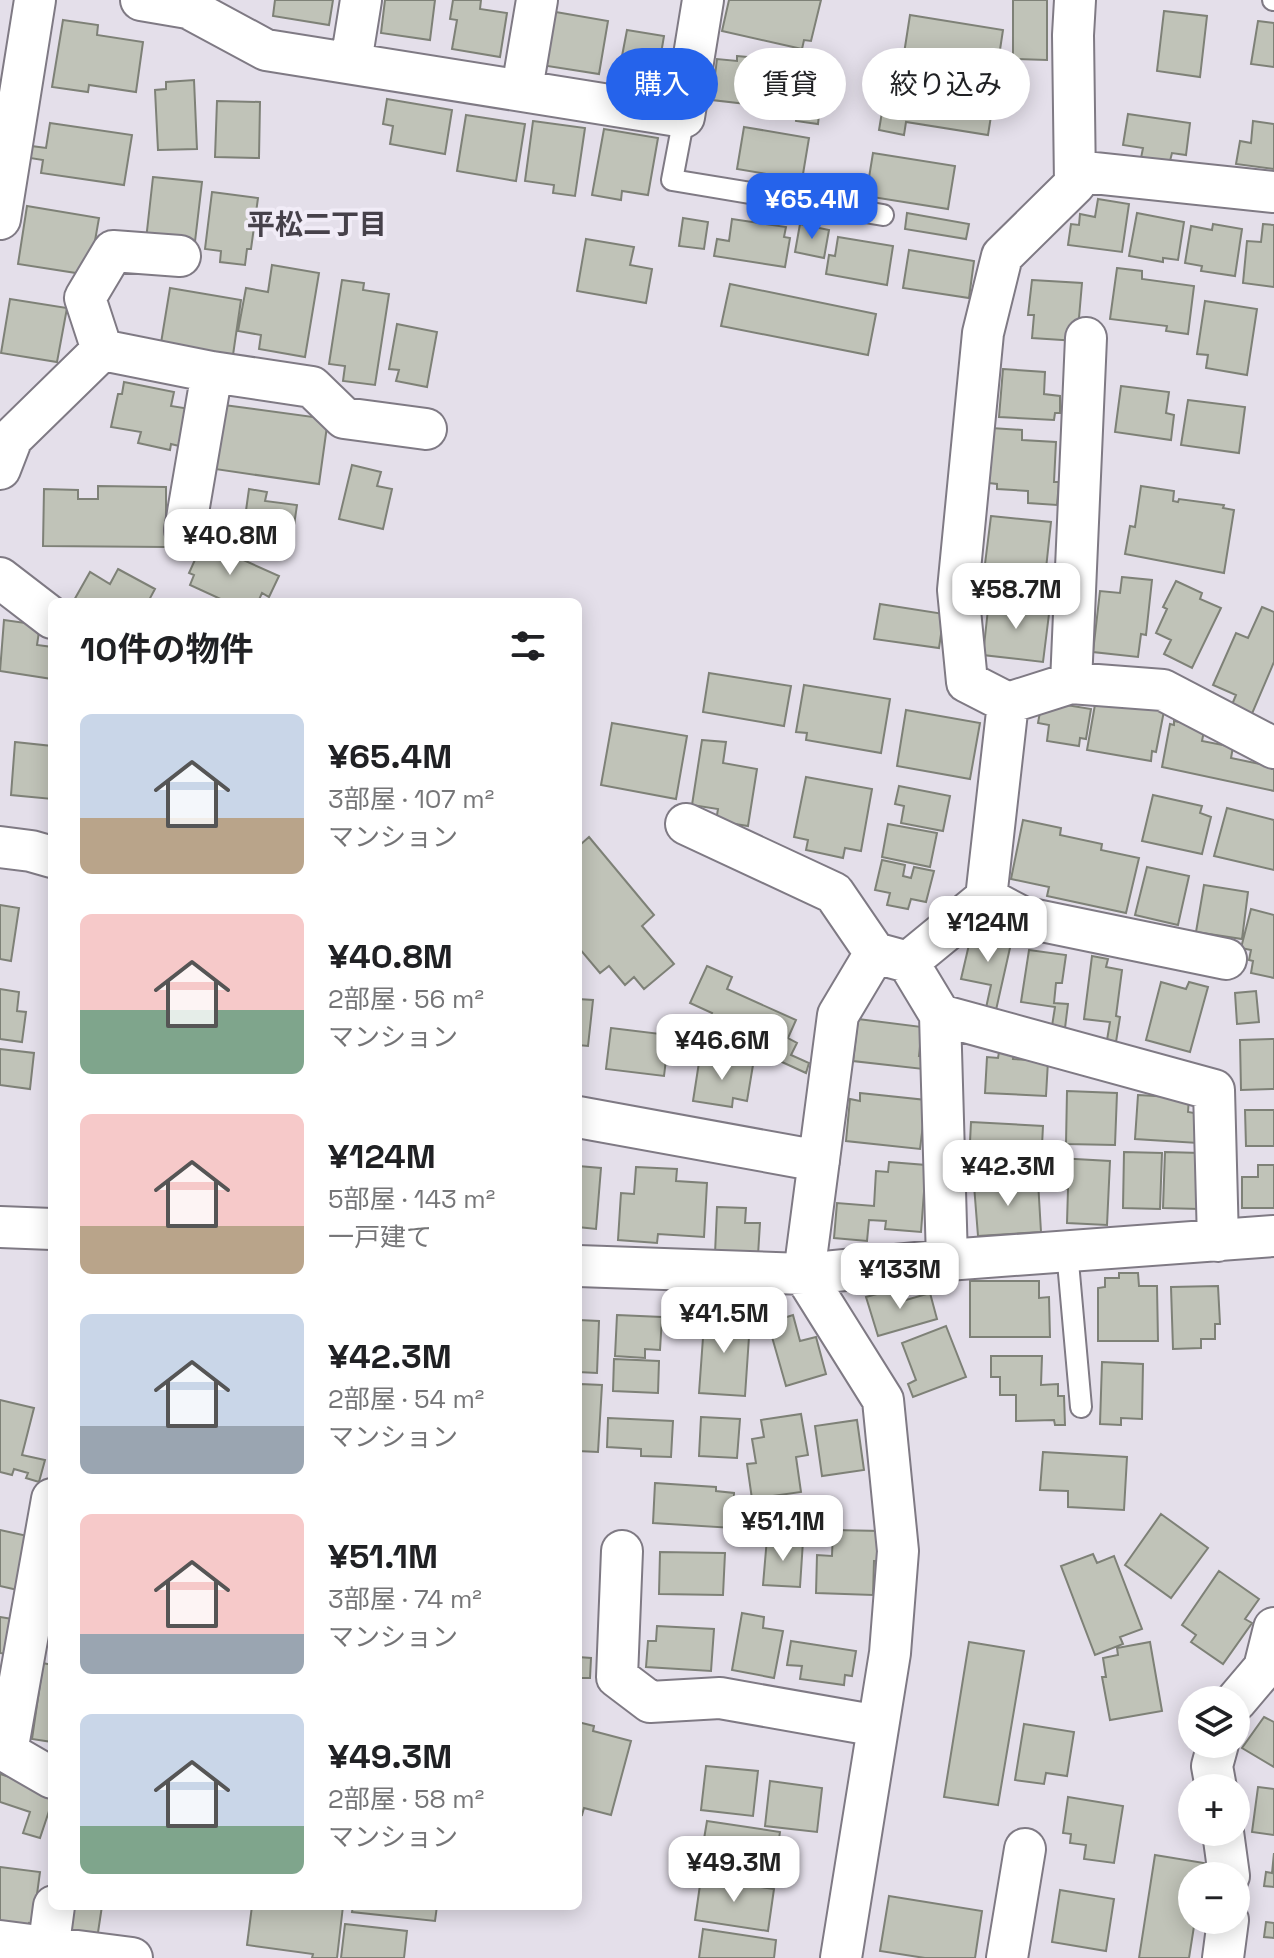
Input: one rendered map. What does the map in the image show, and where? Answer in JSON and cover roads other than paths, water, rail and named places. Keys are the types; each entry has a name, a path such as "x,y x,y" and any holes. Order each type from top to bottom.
{"street":[{"path":"0,219 35,0"},
{"path":"141,0 188,4 266,50 606,104"},
{"path":"351,62 361,0"},
{"path":"522,89 537,0"},
{"path":"695,48 703,0"},
{"path":"1075,0 1075,184 1002,256 983,333 958,590 967,682 1008,703 1071,683 1163,690 1274,748"},
{"path":"1075,171 1274,192"},
{"path":"102,350 85,298 113,251 180,256"},
{"path":"1071,683 1086,338"},
{"path":"102,350 212,372 312,387 344,418 426,429"},
{"path":"0,469 12,438 102,350"},
{"path":"185,530 212,372"},
{"path":"0,578 48,615"},
{"path":"986,898 1008,703"},
{"path":"686,824 834,893 940,1015 1214,1090 1218,1241"},
{"path":"0,847 48,856"},
{"path":"841,1958 890,1653 898,1551 883,1400 804,1274 838,1015 891,958 986,898"},
{"path":"986,898 1022,917 1226,959"},
{"path":"940,1015 947,1260"},
{"path":"582,1118 819,1161"},
{"path":"0,1227 48,1229"},
{"path":"582,1266 804,1274 947,1260 1274,1236"},
{"path":"48,1511 15,1608 7,1752 48,1776"},
{"path":"622,1551 617,1677 650,1702 720,1698 878,1726"},
{"path":"1249,1686 1264,1668 1274,1628"},
{"path":"1007,1958 1025,1849"},
{"path":"47,1952 53,1910"},
{"path":"1223,1958 1226,1934"},
{"path":"0,1941 47,1952 132,1958"}],"lane":[{"path":"683,120 672,180 883,215"},
{"path":"1067,1251 1081,1407"}],"district":[{"name":"平松二丁目","path":"317,224"}]}
